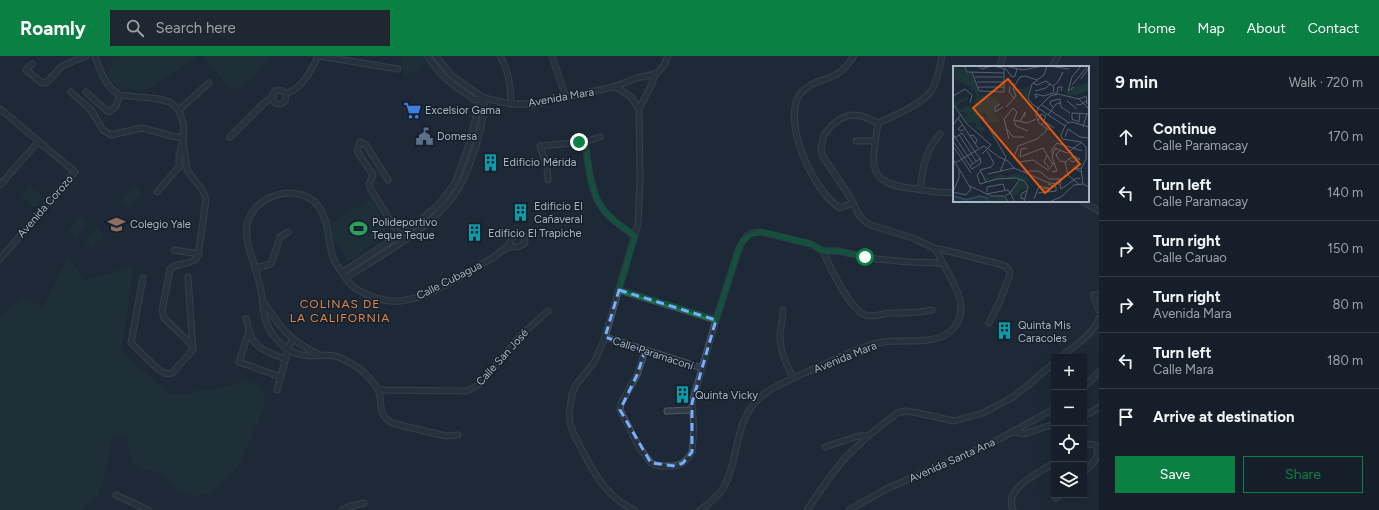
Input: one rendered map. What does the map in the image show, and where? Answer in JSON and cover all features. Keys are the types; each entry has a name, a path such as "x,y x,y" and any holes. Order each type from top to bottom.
{"street":[{"path":"32,64 26,70 42,83 47,82 62,66 86,56"},
{"path":"95,56 105,82 111,89 120,95 159,98 170,102 179,110 184,126 183,140 179,155 179,167 157,192"},
{"path":"285,94 297,87 305,79 319,56 398,69"},
{"name":"Avenida Mara","path":"428,56 438,71 458,88 475,100 484,98"},
{"name":"Avenida Mara","path":"436,56 451,75 484,98 511,104 535,104 566,98 614,87 636,78 655,74"},
{"path":"500,56 510,81 511,104"},
{"path":"553,56 566,98"},
{"path":"635,510 620,502 610,494 600,481 570,424 570,404 576,385 595,361 605,337 635,236 640,206 639,109 652,84 655,74 664,65 668,56"},
{"path":"853,204 840,208 835,205 815,179 799,142 794,119 796,101 807,86 838,74 854,56"},
{"path":"878,123 923,100 929,94 934,87 942,56"},
{"path":"999,66 1003,56"},
{"path":"1053,66 1058,56"},
{"path":"179,110 209,83"},
{"path":"614,87 631,97 639,109"},
{"path":"230,137 264,103 273,97 274,93 282,91 285,94"},
{"path":"71,92 91,110 103,130 111,135 142,128 183,140"},
{"path":"86,92 109,112 116,106 120,95"},
{"path":"273,97 276,103 282,103 285,100 285,94"},
{"path":"346,278 401,238 441,202 455,183 471,139 478,107 484,98"},
{"path":"342,272 422,227 452,198 462,182 477,141 484,108 484,98"},
{"path":"0,110 38,142 0,185"},
{"path":"878,123 862,116 850,115 840,119 831,126 824,135 821,146 822,156 844,186 859,215 868,224 915,239 936,249 999,264 1010,270 1008,281 989,323"},
{"path":"878,123 873,162 876,173 883,181 891,185 904,188 932,192 953,192"},
{"path":"920,190 924,164 930,148 940,134"},
{"path":"548,180 547,168 540,146 585,142 600,137"},
{"path":"471,139 477,141"},
{"path":"183,140 187,170 203,191 206,200 199,254 197,258 192,261 170,268 162,311 164,318 192,345"},
{"path":"856,141 876,141"},
{"name":"Avenida Corozo","path":"0,258 75,172 38,142"},
{"path":"388,180 366,145 360,142 357,151 373,174 369,184 371,190 401,238"},
{"path":"585,142 594,189 601,206 614,220 635,236"},
{"name":"Calle Cubagua","path":"288,350 279,343 271,332 264,315 263,302 247,238 248,224 253,212 261,202 271,196 284,193 294,193 312,200 318,206 327,222 333,258 352,286 390,301 407,300 420,296 455,280 507,248"},
{"path":"1084,202 1099,211"},
{"path":"255,268 271,264 280,237 288,232"},
{"path":"645,351 637,375 620,403 620,410 640,449 650,463 659,466 675,466 683,463 692,452 694,442 694,424 692,403 738,251 747,236 757,232 767,233 811,244 823,251 838,251 876,259 941,263"},
{"name":"Avenida Mara","path":"700,510 717,496 724,486 742,426 754,404 766,393 793,378 869,346 884,342 920,341 947,334 953,328 961,315 962,302 960,295 941,263 936,249"},
{"path":"174,250 199,254"},
{"path":"823,251 831,272 848,297 863,314 868,316 876,316 892,313 904,314 932,310"},
{"path":"142,278 131,343 159,370 168,375 172,373 193,350 188,277"},
{"path":"619,290 716,320"},
{"path":"1099,294 1094,295 1099,310"},
{"path":"263,302 282,330 292,340 319,355"},
{"path":"783,310 780,334 782,353 793,378"},
{"name":"Calle San José","path":"378,390 467,391 474,388 483,380 520,335 548,311"},
{"path":"1064,354 1091,331 1097,324 1099,318"},
{"path":"246,319 249,326 249,331 239,362 281,377"},
{"path":"249,331 255,342 267,353 286,359"},
{"name":"Calle Paramaconí","path":"605,337 702,368"},
{"path":"277,390 292,340"},
{"path":"288,350 309,356 336,356 354,364 370,378 378,390 381,410 390,422 446,436 458,435"},
{"path":"807,510 845,458 868,436 897,413 906,411 954,421 983,413 1013,397 1051,366"},
{"path":"1087,384 1099,372"},
{"path":"1087,414 1099,406"},
{"path":"667,411 692,410"},
{"name":"Avenida Santa Ana","path":"849,510 886,489 1012,432 1051,411"},
{"path":"1012,432 1024,434 1051,425"},
{"path":"825,447 858,436 868,436"},
{"path":"1087,445 1093,444 1098,447 1098,457 1087,469"},
{"path":"1012,510 1010,504 1011,498 1017,487 1051,465"},
{"path":"116,495 148,510"},
{"path":"342,510 350,506 364,503"}],"highlighted area":[{"path":"619,290 716,320 692,403 692,452 683,463 675,466 651,463 620,410 637,375 645,351 605,337"}],"green space":[{"path":"118,56 199,56 147,90 120,89 109,78 111,59"},
{"path":"203,56 271,56 250,81 231,90"},
{"path":"400,56 423,56 428,62 402,78 404,72"},
{"path":"29,186 44,198 35,208 21,196"},
{"path":"134,186 142,192 129,207 121,201"},
{"name":"Polideportivo Teque Teque","path":"371,198 388,232 349,262 333,238 331,224"},
{"path":"81,216 88,222 76,237 68,230"},
{"path":"96,228 104,235 92,248 85,242"},
{"path":"68,256 84,281 132,266 133,274 121,349 135,364 169,393 184,395 194,391 214,390 246,380 263,389 265,407 238,467 217,488 206,494 195,497 178,492 159,472 144,469 132,463 127,438 114,435 101,488 94,500 83,507 83,510 0,510 0,316 21,298 43,307"}],"place":[{"name":"Excelsior Gama","path":"412,110"},
{"name":"Domesa","path":"424,136"},
{"name":"Edificio Mérida","path":"490,162"},
{"name":"Edificio El Cañaveral","path":"521,212"},
{"name":"Colegio Yale","path":"117,224"},
{"name":"Polideportivo Teque Teque","path":"359,228"},
{"name":"Edificio El Trapiche","path":"475,233"},
{"name":"Quinta Mis Caracoles","path":"1005,331"},
{"name":"Quinta Vicky","path":"682,395"}],"district":[{"name":"COLINAS DE LA CALIFORNIA","path":"340,311"}],"route":[{"path":"579,142 585,142 594,189 601,206 607,214 635,236 619,290 716,320 740,245 747,236 752,233 767,233 811,244 823,251 838,251 865,257"}]}
